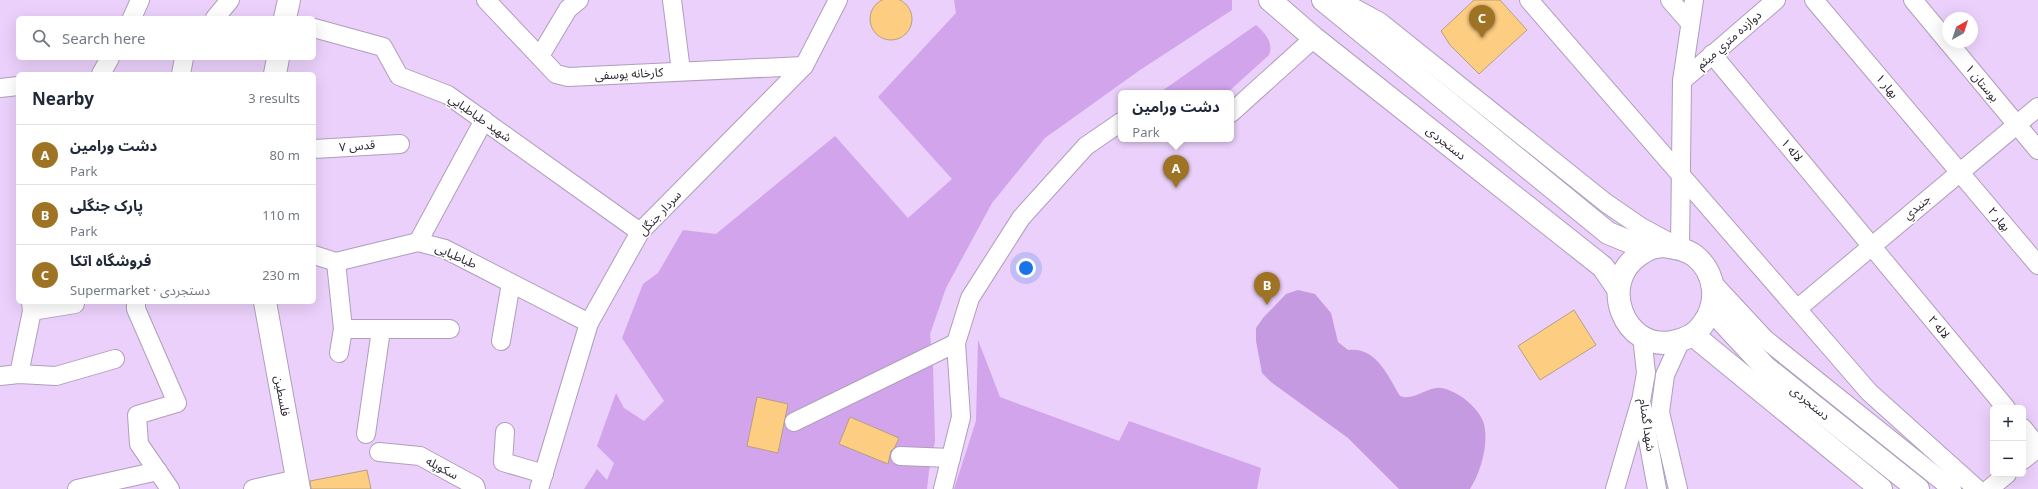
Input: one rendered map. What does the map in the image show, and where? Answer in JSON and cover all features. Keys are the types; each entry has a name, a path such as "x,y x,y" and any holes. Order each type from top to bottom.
{"main road":[{"path":"285,16 289,0"},
{"name":"دستجردی","path":"1270,0 1314,38 1603,267 1618,289"},
{"path":"1323,0 1608,232 1630,242 1652,247 1680,248 1695,256 1702,264 1713,283 1714,300 1702,326 1687,337 1668,343 1655,341 1642,336 1631,328 1623,316 1618,303 1618,289 1626,268 1633,259 1652,247"},
{"path":"275,72 278,60"},
{"name":"فلسطین","path":"265,304 298,484"},
{"name":"دستجردی","path":"1711,309 1765,367 1918,489"},
{"name":"دستجردی","path":"1687,337 1881,489"}],"street":[{"path":"133,16 140,0"},
{"path":"217,16 230,0"},
{"name":"کارخانه یوسفی","path":"486,0 556,74 568,77 804,66"},
{"path":"540,56 568,9 579,0"},
{"path":"672,0 681,71"},
{"name":"سردار جنگل","path":"542,481 589,323 640,232 804,66 838,0"},
{"path":"1340,0 1380,22 1606,203 1641,227 1680,248 1682,81 1694,0"},
{"path":"1529,0 1869,392 1977,489"},
{"path":"1670,0 1690,24"},
{"name":"دوازده متري میثم","path":"1682,81 1776,0"},
{"name":"بهار ۱","path":"1814,0 1959,172"},
{"name":"بوستان ۱","path":"1913,0 1942,35"},
{"name":"شهيد طباطبايي","path":"316,29 383,47 399,76 448,95 640,232"},
{"path":"1234,110 1314,38"},
{"name":"بوستان ۱","path":"1953,48 2038,150"},
{"name":"لاله ۱","path":"1712,54 1871,245"},
{"path":"102,72 109,60"},
{"path":"181,72 184,60"},
{"path":"0,88 16,86"},
{"name":"جنيدي","path":"1797,309 1871,245 2038,107"},
{"path":"418,242 484,120"},
{"path":"943,489 961,417 956,343 970,298 1021,218 1086,146 1118,124"},
{"name":"قدس ۷","path":"316,149 400,144"},
{"name":"بهار ۲","path":"1959,172 2038,265"},
{"name":"طباطبایی","path":"336,262 346,258 418,242 445,249 589,323"},
{"name":"لاله ۲","path":"1871,245 2004,405"},
{"path":"316,256 336,262 343,329 338,353"},
{"path":"501,341 511,283"},
{"path":"1713,283 1765,339 1952,489"},
{"path":"19,374 31,307 75,304"},
{"path":"136,304 136,309 177,403 137,415 139,444 170,489"},
{"path":"343,329 450,329"},
{"path":"366,434 380,330"},
{"name":"شهدا گمنام","path":"1642,336 1646,373 1641,401 1657,489"},
{"name":"شهدا گمنام","path":"1678,489 1660,412 1665,375 1687,337"},
{"path":"794,422 956,343"},
{"path":"0,376 19,374 56,376 115,359"},
{"path":"1615,489 1641,401"},
{"path":"505,432 503,462 542,481"},
{"path":"2026,432 2038,447 2026,457"},
{"name":"سکوپله","path":"379,452 420,456 475,486 476,489"},
{"path":"900,456 951,458"},
{"path":"77,489 158,471"},
{"path":"1989,489 2003,477"},
{"path":"253,489 298,484"}],"shaded area":[{"path":"0,0 2038,0 2038,489 0,489"},
{"path":"954,0 1232,0 1232,10 1140,70 1045,138 992,203 946,288 930,334 933,365 935,441 927,489 584,489 597,469 607,480 614,463 597,446 616,393 624,408 644,421 664,401 622,338 643,284 658,273 683,230 716,234 835,136 908,218 952,179 878,97 956,13"},
{"path":"1256,25 1268,38 1270,46 1269,55 1230,90 1163,90"},
{"path":"1298,290 1315,294 1331,313 1338,342 1348,350 1358,350 1374,358 1386,372 1400,396 1410,397 1431,389 1441,388 1461,396 1476,409 1483,421 1485,429 1485,447 1478,474 1470,489 1399,489 1348,438 1271,382 1262,373 1256,341 1256,328 1263,318 1286,294"},
{"path":"978,340 1000,397 1119,441 1129,421 1261,468 1257,489 954,489 976,421"}],"building":[{"path":"885,-1 897,-1 903,2 906,4 912,15 912,23 906,34 895,40 887,40 876,34 870,23 870,15 874,7 876,4"},
{"path":"1474,0 1500,0 1527,30 1479,74 1450,45 1441,31"},
{"path":"1574,310 1596,345 1540,380 1518,346"},
{"path":"757,397 788,404 778,453 747,446"},
{"path":"850,417 899,438 895,447 891,451 888,464 839,444"},
{"path":"367,470 371,489 311,489 310,481"}],"place":[{"name":"فروشگاه اتکا","path":"1482,38"},
{"name":"دشت ورامین","path":"1176,188"},
{"name":"پارک جنگلی","path":"1267,305"}]}
